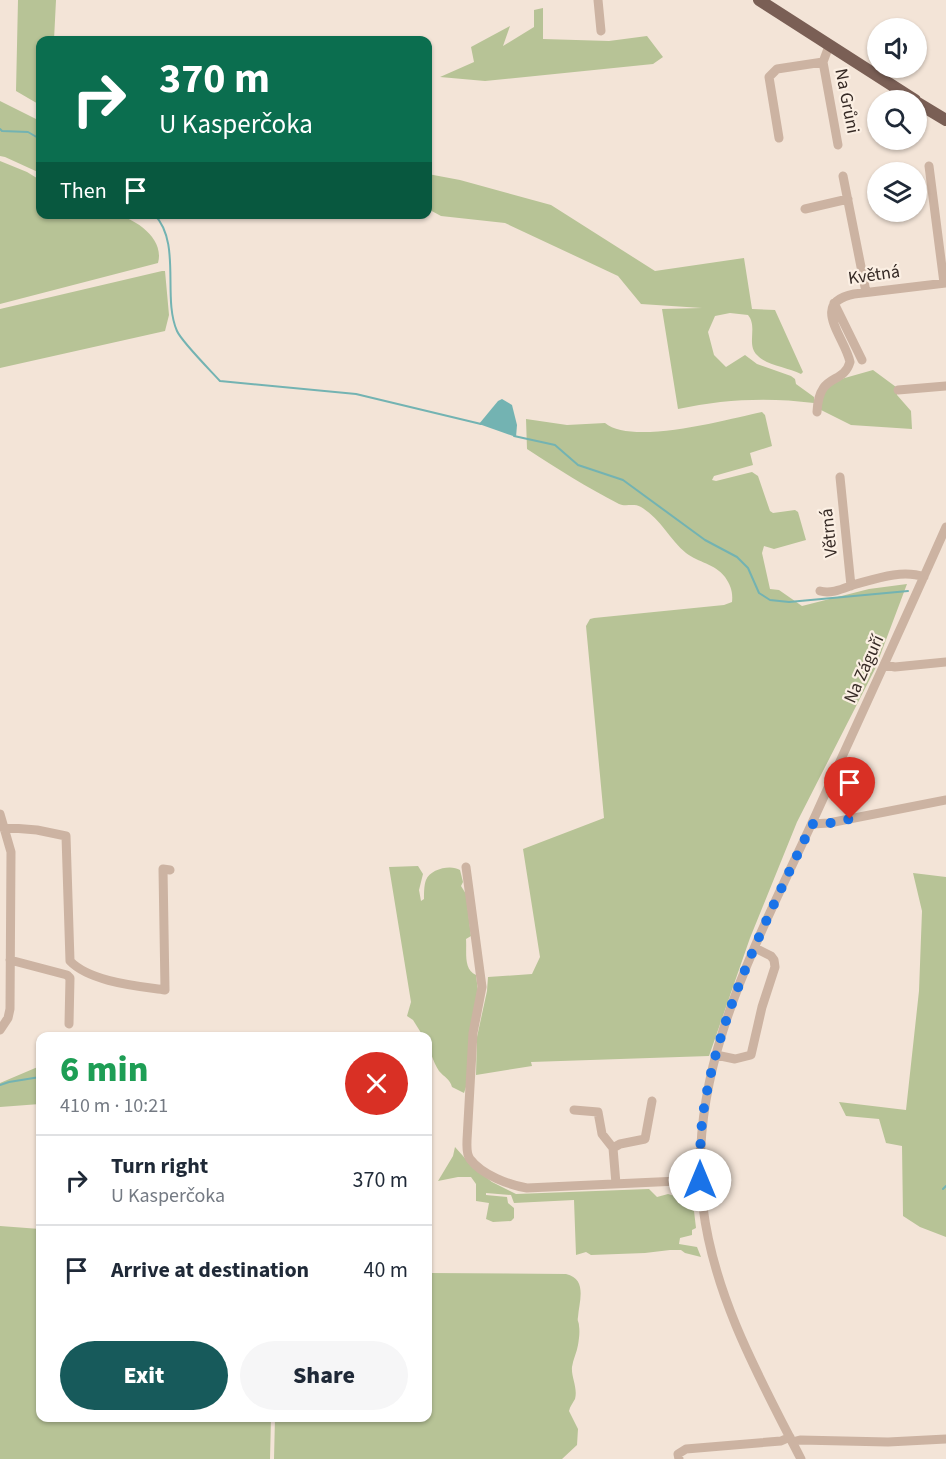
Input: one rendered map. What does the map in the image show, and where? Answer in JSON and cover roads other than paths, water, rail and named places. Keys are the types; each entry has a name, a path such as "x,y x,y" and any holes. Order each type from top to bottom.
{"main road":[{"path":"762,1 899,90"},
{"path":"927,108 946,120"}],"street":[{"path":"598,0 601,31"},
{"name":"Na Grůni","path":"829,46 823,62 838,145"},
{"name":"Na Grůni","path":"779,138 769,77 777,69 823,62"},
{"path":"929,166 945,283"},
{"path":"843,176 866,292"},
{"path":"805,209 848,199"},
{"name":"Květná","path":"817,412 822,388 846,371 850,359 832,319 831,310 834,303 842,297 866,292 945,283"},
{"path":"834,303 862,360"},
{"path":"898,390 946,386"},
{"name":"Větrná","path":"840,477 851,586"},
{"name":"Na Záguří","path":"801,1459 759,1377 724,1294 706,1229 700,1180 703,1118 716,1055 755,948 946,527"},
{"path":"820,591 835,591 903,574 924,577"},
{"path":"884,665 895,667 946,662"},
{"path":"812,824 829,824 946,800"},
{"path":"0,814 11,852 10,1009 8,1018 0,1030"},
{"path":"2,827 66,836 70,961 79,970 124,984 165,990 163,869"},
{"path":"466,867 482,987 473,1033 467,1140 470,1159 491,1176 512,1185 527,1188 700,1180"},
{"path":"716,1055 735,1059 751,1055 762,1007 775,967 771,956 755,948"},
{"path":"0,950 10,950"},
{"path":"10,960 68,975 70,978 69,1024"},
{"path":"613,1148 620,1144 645,1139 652,1101"},
{"path":"574,1110 598,1113 602,1134 613,1148 616,1184"},
{"path":"678,1459 678,1454 686,1449 791,1440 888,1442 946,1439"}],"water":[{"path":"502,399 512,405 517,425 516,437 479,424"}],"waterway":[{"path":"0,129 28,132 36,137"},
{"path":"157,219 167,240 170,255 171,302 177,331 190,349 220,381 356,394 481,424"},
{"path":"514,436 555,445 578,465 623,480 705,540 737,557 748,568 759,593 770,600 789,602 908,591"},
{"path":"0,1085 36,1078"},
{"path":"943,1189 946,1186"}]}
